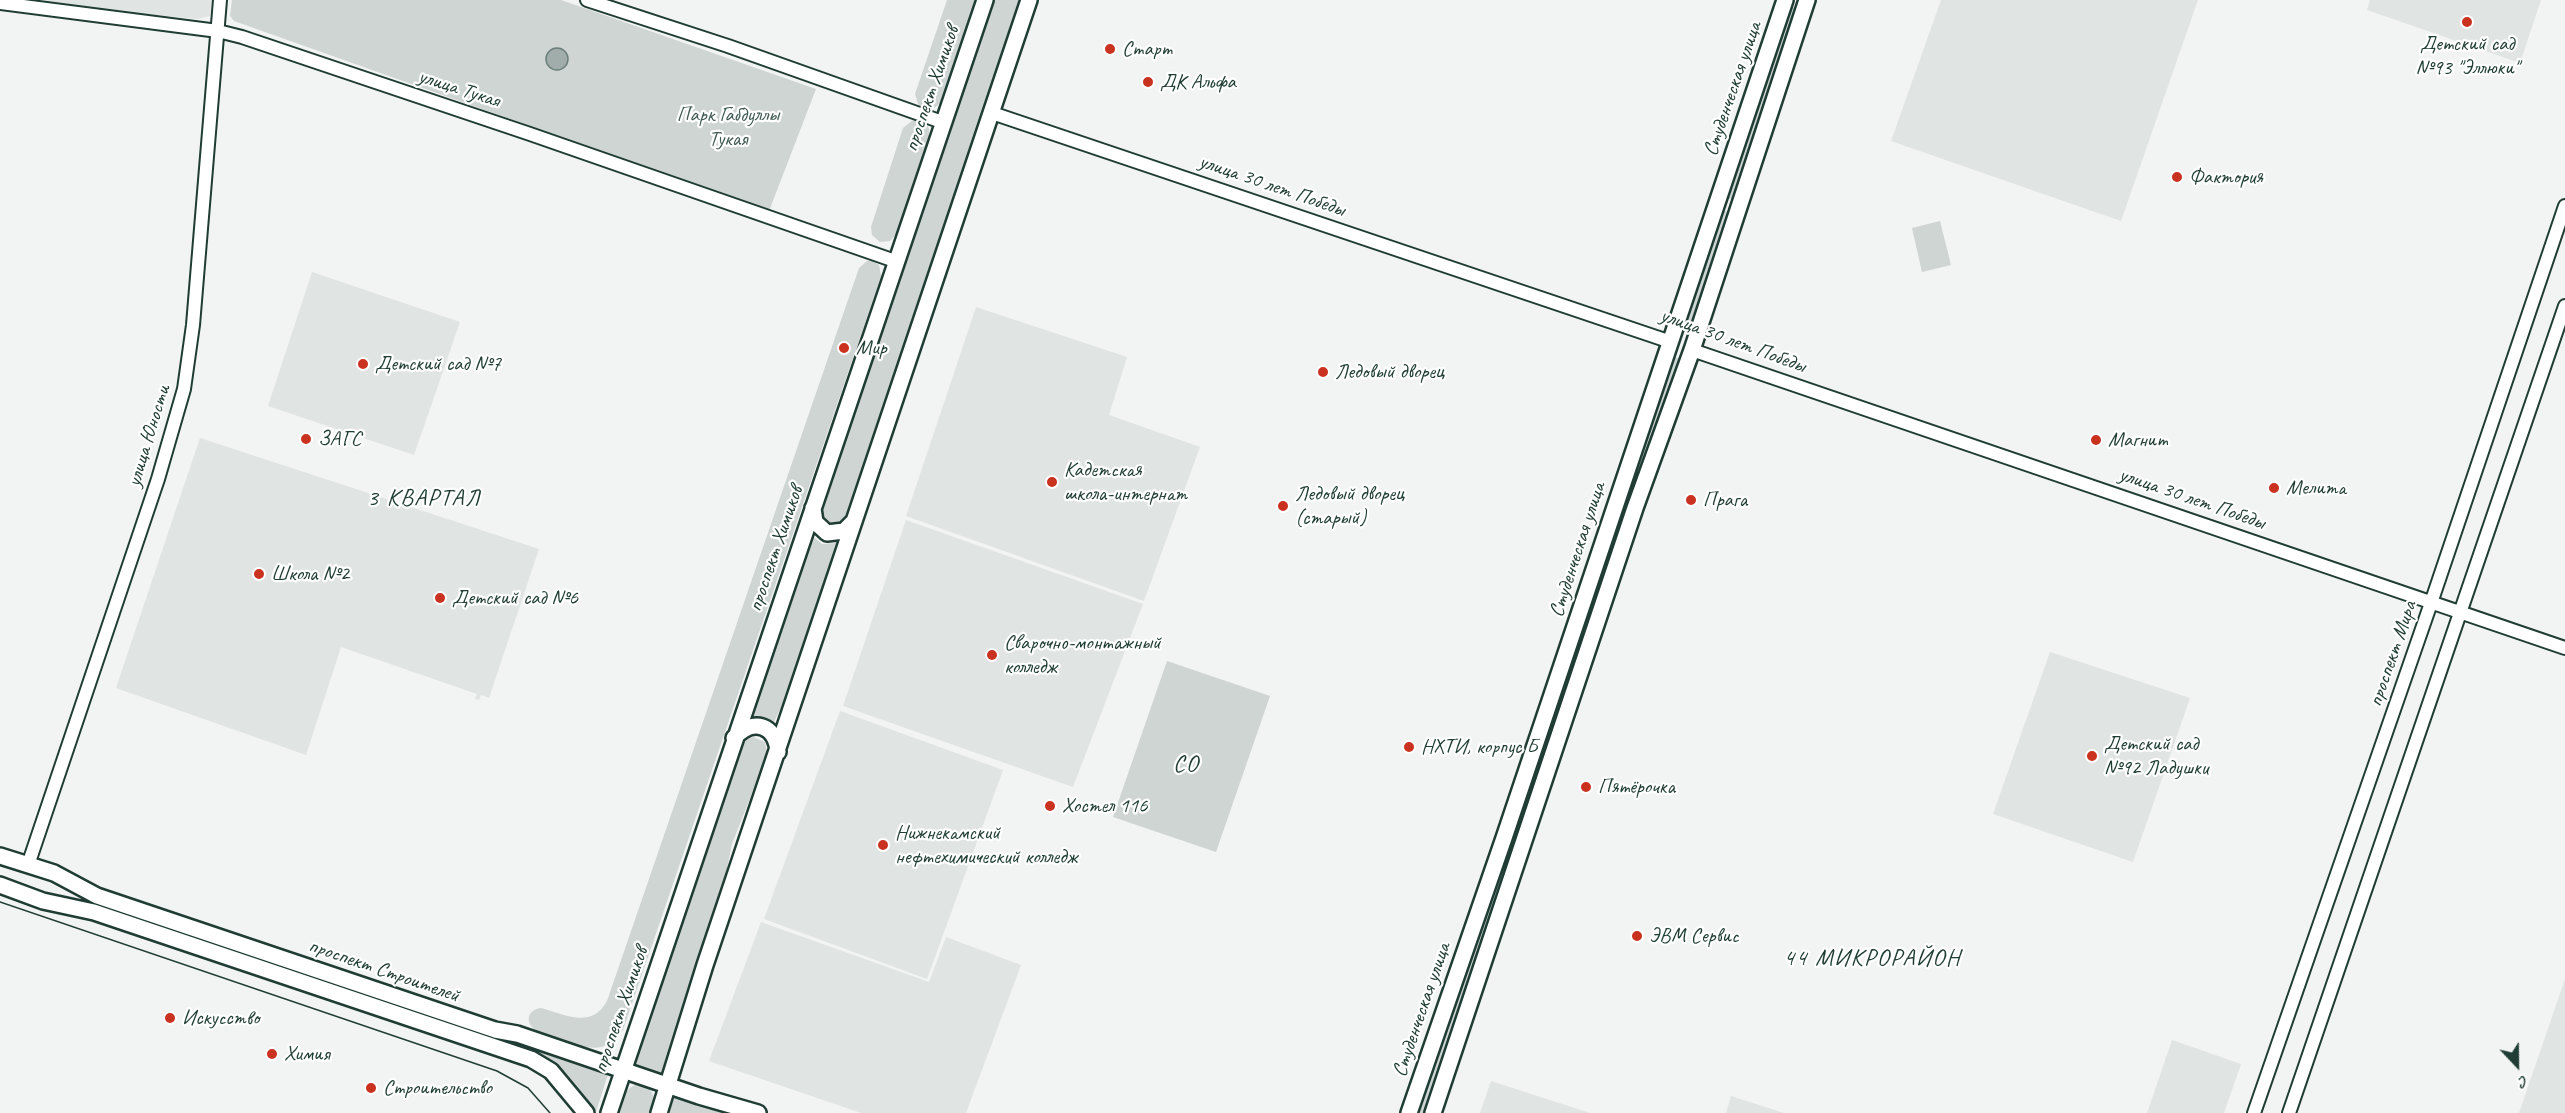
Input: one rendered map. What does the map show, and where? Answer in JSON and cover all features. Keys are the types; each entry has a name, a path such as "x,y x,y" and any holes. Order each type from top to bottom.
{"main road":[{"name":"проспект Химиков","path":"609,1113 985,0"},
{"path":"660,1113 705,965 1029,0"},
{"path":"1784,4 1796,1 1805,7"},
{"name":"Студенческая улица","path":"1409,1113 1511,818 1784,4"},
{"name":"Студенческая улица","path":"1433,1113 1635,508 1692,350 1805,7"},
{"path":"1719,195 1723,203 1728,205 1740,199"},
{"name":"улица 30 лет Победы","path":"1671,342 1692,350"},
{"path":"813,505 814,522 827,533 844,531 856,519"},
{"path":"734,738 745,728 762,727 776,739 778,752"},
{"path":"1511,818 1522,825 1530,822"},
{"path":"1504,838 1518,839 1523,843"},
{"name":"проспект Строителей","path":"0,856 54,873 108,899 484,1026 518,1034 699,1096 759,1113"},
{"path":"44,901 57,898 64,889 63,883 54,873"},
{"name":"проспект Строителей","path":"0,885 44,901 94,912 531,1059 551,1071 586,1113"}],"street":[{"name":"улица Юности","path":"28,865 158,479 184,389 193,325 220,0"},
{"path":"587,0 728,46 942,122"},
{"name":"улица Тукая","path":"0,3 218,31 242,37 531,134 895,261"},
{"name":"улица 30 лет Победы","path":"992,113 1671,342"},
{"name":"проспект Мира","path":"2254,1113 2431,603 2565,206"},
{"path":"2289,1113 2565,306"},
{"name":"улица 30 лет Победы","path":"1692,350 2565,648"}],"shaded area":[{"path":"0,0 212,0 210,16 197,19"},
{"path":"1941,0 2198,0 2121,221 1891,141"},
{"name":"Детский сад №93 \"Эллюки\"","path":"2370,0 2541,0 2520,63 2367,10"},
{"path":"557,48 565,51 568,59 565,67 557,70 549,67 546,59 549,51"},
{"name":"Детский сад №7","path":"312,272 460,322 414,455 268,406"},
{"name":"Кадетская школа-интернат","path":"976,307 1127,357 1109,415 1200,447 1144,601 906,516"},
{"name":"Школа №2","path":"200,438 539,549 489,698 481,695 479,700 475,699 477,694 341,647 306,755 116,688"},
{"name":"Сварочно-монтажный колледж","path":"906,520 1143,604 1073,787 843,706"},
{"name":"Детский сад №92 Ладушки","path":"2050,652 2190,698 2133,862 1993,814"},
{"name":"Нижнекамский нефтехимический колледж","path":"840,711 1003,770 927,979 764,919"},
{"path":"761,922 929,982 946,937 1021,965 966,1113 861,1113 709,1061"},
{"path":"2565,979 2565,1113 2519,1113"},
{"path":"2172,1040 2241,1064 2224,1113 2147,1113"},
{"path":"1491,1081 1590,1113 1480,1113"},
{"path":"1731,1096 1784,1113 1726,1113"}],"green space":[{"name":"Парк Габдуллы Тукая","path":"232,0 561,0 816,89 769,211 234,21 230,16"},
{"path":"947,0 975,0 940,103 935,108 926,109 918,104 915,94"},
{"path":"992,0 1022,0 847,519 845,523 832,528 821,520 820,509"},
{"path":"1795,7 1797,13 1733,200 1725,197 1790,8"},
{"path":"913,120 925,122 929,129 929,137 897,233 890,241 880,242 872,235 871,227 903,128"},
{"path":"1722,210 1729,212 1689,329 1684,332 1682,330"},
{"path":"1940,221 1951,265 1922,272 1912,228"},
{"path":"867,261 873,261 879,265 881,276 623,1030 606,1046 595,1048 571,1044 537,1031 529,1021 530,1014 536,1009 541,1008 578,1018 594,1015 607,1001 859,268"},
{"path":"1672,356 1680,359 1527,816 1519,813"},
{"path":"810,534 822,544 836,543 791,687 773,724 766,719 751,717"},
{"path":"1167,661 1270,696 1216,852 1113,817"},
{"path":"753,737 765,742 767,755 732,844 722,892 663,1074 634,1064 742,746 746,740"},
{"path":"1509,845 1516,847 1426,1113 1417,1113"},
{"path":"87,897 608,1074 596,1112 554,1066 534,1053 84,902"},
{"path":"639,1084 648,1088 653,1095 651,1113 618,1113 627,1091"},
{"path":"675,1096 722,1113 669,1113"}],"tram line":[{"path":"0,902 497,1071 528,1088 550,1113"}],"place":[{"name":"Детский сад №93 \"Эллюки\"","path":"2467,22"},
{"name":"Старт","path":"1110,49"},
{"name":"ДК Альфа","path":"1148,82"},
{"name":"Фактория","path":"2177,177"},
{"name":"Мир","path":"844,348"},
{"name":"Детский сад №7","path":"363,364"},
{"name":"Ледовый дворец","path":"1323,372"},
{"name":"ЗАГС","path":"306,439"},
{"name":"Магнит","path":"2096,440"},
{"name":"Кадетская школа-интернат","path":"1052,482"},
{"name":"Мелита","path":"2274,488"},
{"name":"Прага","path":"1691,500"},
{"name":"Ледовый дворец (старый)","path":"1283,506"},
{"name":"Школа №2","path":"259,574"},
{"name":"Детский сад №6","path":"440,598"},
{"name":"Сварочно-монтажный колледж","path":"992,655"},
{"name":"НХТИ, корпус Б","path":"1409,747"},
{"name":"Детский сад №92 Ладушки","path":"2092,756"},
{"name":"Пятёрочка","path":"1586,787"},
{"name":"Хостел 116","path":"1050,806"},
{"name":"Нижнекамский нефтехимический колледж","path":"883,845"},
{"name":"ЭВМ Сервис","path":"1637,936"},
{"name":"Искусство","path":"170,1018"},
{"name":"Химия","path":"272,1054"},
{"name":"Строительство","path":"371,1088"}],"district":[{"name":"3 КВАРТАЛ","path":"424,499"},
{"name":"СО","path":"1186,765"},
{"name":"44 МИКРОРАЙОН","path":"1872,959"}]}
